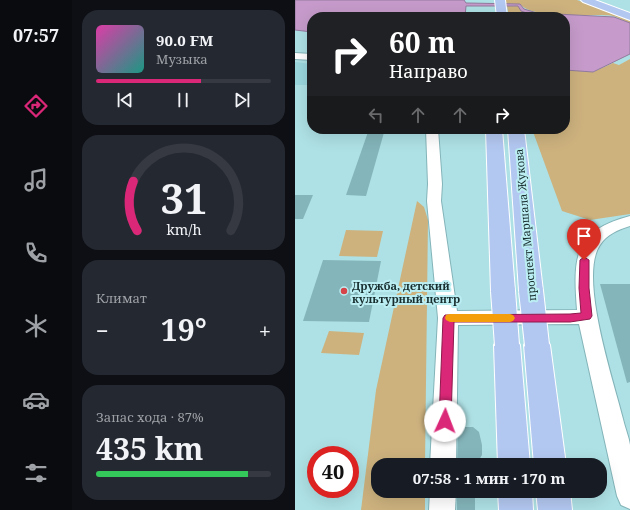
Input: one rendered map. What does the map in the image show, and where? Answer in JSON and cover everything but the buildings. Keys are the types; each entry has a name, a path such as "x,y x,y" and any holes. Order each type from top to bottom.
{"main road":[{"path":"587,1 630,17"},
{"name":"проспект Маршала Жукова","path":"494,134 514,458"},
{"name":"проспект Маршала Жукова","path":"516,134 531,290 549,458"},
{"path":"515,498 516,510"},
{"path":"554,498 555,510"}],"street":[{"path":"295,56 307,57"},
{"path":"432,134 434,201 449,318 443,458"},
{"path":"630,221 608,228 598,234 592,242 584,260 584,288 587,316 630,496"},
{"path":"449,318 570,318 587,316"},
{"path":"442,510 443,498"}],"shaded area":[{"path":"295,0 464,0 466,3 520,4 524,9 534,12 521,11 518,6 466,6 465,12 307,12 307,31 295,30"},
{"path":"505,0 577,0 630,21 630,23 613,16 570,15 570,12 537,12 527,9 520,4 507,4"},
{"path":"507,6 518,6 526,12 508,12"},
{"path":"570,15 614,17 630,23 630,54 593,72 570,70"},
{"path":"630,59 630,214 590,220 562,211 534,134 570,134 570,70 593,72 613,63 619,65"},
{"path":"295,62 307,63 307,85 295,85"},
{"path":"417,201 424,207 428,220 425,458 371,458 371,498 425,498 425,510 361,510 376,390"},
{"path":"346,230 383,231 377,257 339,256"},
{"path":"329,331 364,333 359,355 321,353"}],"slow traffic":[{"path":"450,318 510,318"}],"place":[{"name":"Дружба, детский культурный центр","path":"344,291"}],"route":[{"path":"445,421 449,318 570,318 587,316 584,288 584,260"}]}
